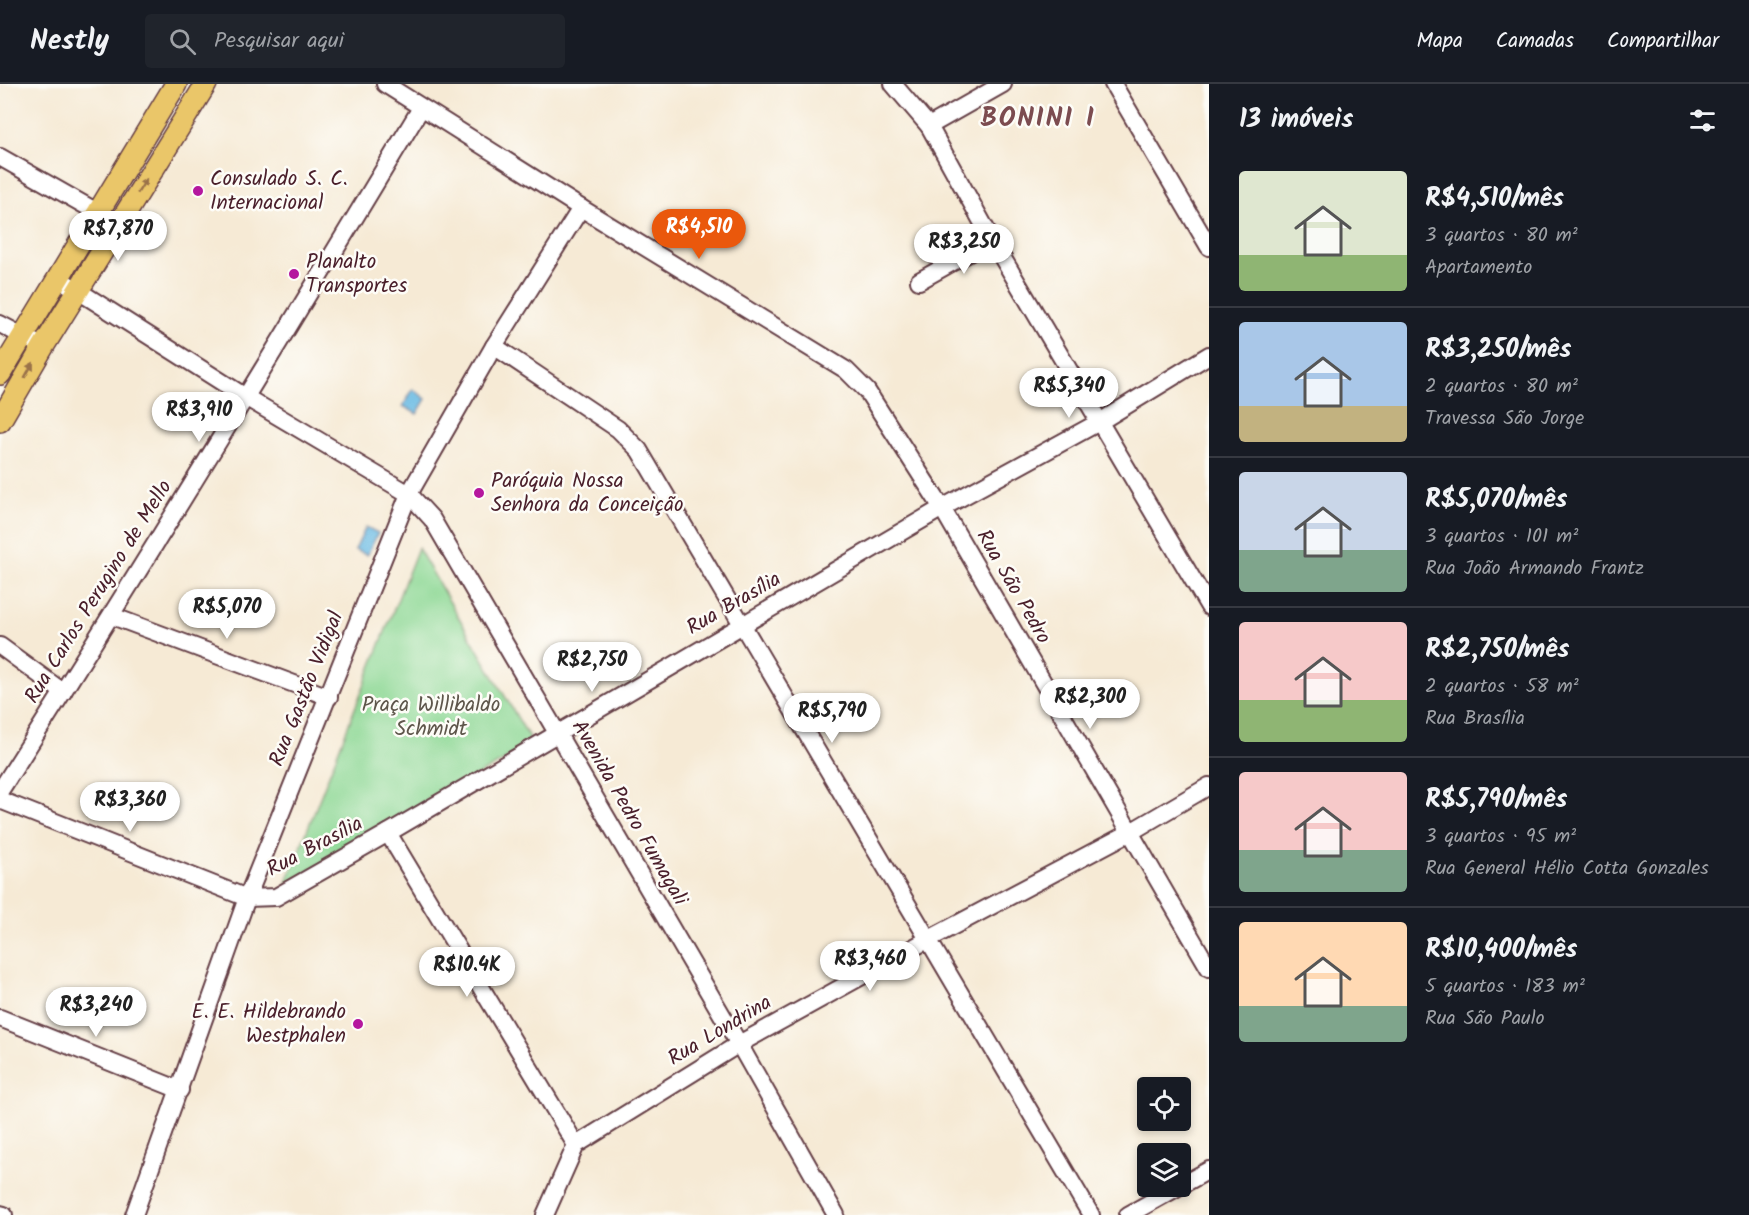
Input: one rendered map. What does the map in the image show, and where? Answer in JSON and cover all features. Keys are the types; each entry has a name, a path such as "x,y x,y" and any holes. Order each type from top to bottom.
{"main road":[{"path":"0,374 176,84"},
{"path":"0,421 118,224 206,84"}],"street":[{"name":"Rua São Pedro","path":"385,84 581,208 846,370 867,391 942,508 1209,968"},
{"path":"893,84 929,126 992,240 1209,607"},
{"path":"929,126 1003,84"},
{"path":"1113,84 1209,247"},
{"name":"Rua Carlos Perugino de Mello","path":"0,791 247,398 421,108"},
{"path":"0,157 118,224"},
{"name":"Rua Gastão Vidigal","path":"134,1215 247,898 409,494 494,346 581,208"},
{"path":"919,280 992,240"},
{"name":"Avenida Pedro Fumagali","path":"58,278 79,289 247,398 409,494 432,519 739,1044 836,1215"},
{"path":"0,324 43,347"},
{"path":"494,346 618,429 639,450 1091,1215"},
{"name":"Rua Brasília","path":"247,898 276,897 942,508 1101,421 1209,355"},
{"path":"112,616 329,697"},
{"path":"0,646 63,692"},
{"name":"Rua Londrina","path":"576,1145 739,1044 929,939 1129,833 1209,786"},
{"path":"0,800 247,898"},
{"path":"388,833 576,1145 545,1215"},
{"path":"0,1018 180,1090"},
{"path":"1191,1180 1209,1170"},
{"path":"1128,1215 1160,1197"}],"green space":[{"name":"Praça Willibaldo Schmidt","path":"418,548 533,744 286,884"}],"water":[{"path":"413,389 426,399 417,414 403,406"},
{"path":"366,527 378,533 367,555 355,550"}],"place":[{"name":"Consulado S. C. Internacional","path":"198,191"},
{"name":"Planalto Transportes","path":"294,274"},
{"name":"Paróquia Nossa Senhora da Conceição","path":"479,493"},
{"name":"E. E. Hildebrando Westphalen","path":"358,1024"}],"district":[{"name":"BONINI I","path":"1038,118"}]}
